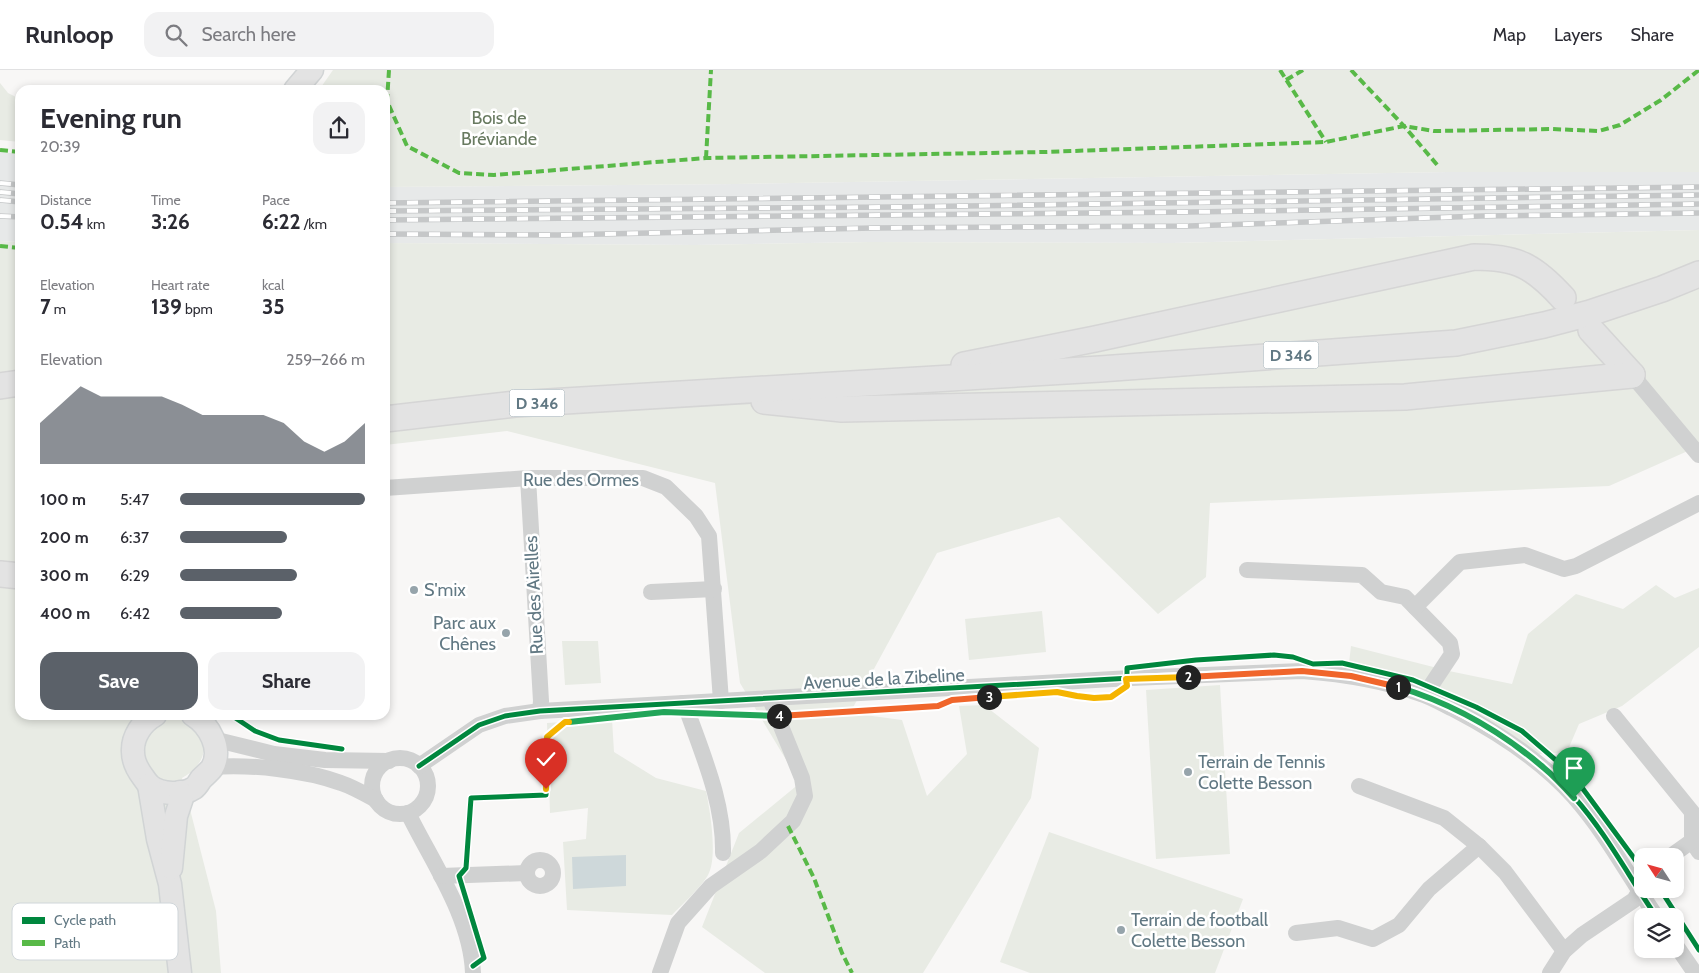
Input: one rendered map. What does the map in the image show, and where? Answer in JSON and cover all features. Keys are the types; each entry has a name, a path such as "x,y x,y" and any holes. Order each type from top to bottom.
{"main road":[{"path":"299,85 312,70"},
{"path":"874,383 1474,257 1497,257 1514,260 1541,276 1563,298"},
{"name":"D 346","path":"390,418 515,404 1100,369 1456,343 1544,325 1590,313 1654,292 1699,274"},
{"path":"1591,330 1632,375"},
{"path":"690,393 842,409 862,409 1405,397 1632,375"},
{"path":"0,386 15,384"},
{"path":"0,574 15,576"},
{"path":"145,720 135,737 132,751 135,765 149,785 158,839 170,884 172,903"},
{"path":"149,785 166,792 180,792 194,788 212,767 215,753 213,739 208,728 200,720"},
{"path":"170,884 176,816 182,798 180,792"},
{"path":"178,955 180,973"}],"street":[{"path":"1632,375 1699,454"},
{"name":"Rue des Ormes","path":"390,488 528,478 643,478 666,488 696,516 709,536 721,701"},
{"name":"Rue des Airelles","path":"528,478 541,700 540,711"},
{"path":"1415,607 1460,562 1525,555 1564,569 1576,566 1699,503"},
{"path":"1247,570 1362,575 1381,592 1405,597 1450,643 1452,654 1430,688 1422,694"},
{"path":"651,592 714,589"},
{"name":"Avenue de la Zibeline","path":"419,766 479,725 505,716 540,711 1131,678 1302,671 1324,673 1377,681 1422,694 1482,724 1521,749 1546,769 1574,798 1634,878"},
{"path":"660,973 678,922 710,886 761,851 794,821 805,796 802,778 770,699"},
{"path":"683,703 714,787 723,835 723,853"},
{"path":"1614,716 1695,809 1696,847 1684,851"},
{"path":"212,767 233,765 266,768 321,777 343,783 376,800 384,809 391,813 408,813 420,806 428,792 425,774 419,766 404,759 389,761 325,760 274,754 213,739"},
{"path":"376,800 372,786 374,777 380,768 389,761"},
{"path":"1359,786 1444,818 1479,846 1505,872 1564,951"},
{"path":"408,813 461,917 473,973"},
{"path":"1296,933 1338,928 1373,939 1399,925 1429,889 1479,846"},
{"path":"441,876 526,873"},
{"path":"1550,973 1564,951 1582,935 1634,898"},
{"path":"1684,957 1695,973"}],"shaded area":[{"path":"0,152 15,154 15,242 0,241"},
{"path":"1448,172 1699,172 1699,230 1173,243 870,242 695,245 390,243 390,187 736,184"},
{"path":"626,855 626,886 573,889 572,857"}],"green space":[{"name":"Bois de Bréviande","path":"333,70 1699,70 1699,172 1448,172 736,184 390,187 390,85 322,85"},
{"path":"0,83 8,93 15,96 15,142 0,140"},
{"path":"1699,230 1699,446 1609,486 1210,503 1206,577 1158,614 1059,517 937,553 850,713 902,720 927,796 967,754 959,706 984,705 1039,748 1031,798 923,973 765,973 702,927 739,833 800,783 740,683 715,483 507,431 390,444 390,243 695,245 870,242 1173,243"},
{"path":"0,241 15,242 15,720 183,720 199,734 204,745 202,757 196,767 182,778 216,911 221,973 0,973"},
{"path":"1656,585 1675,598 1699,588 1699,647 1622,706 1579,724 1567,752 1539,754 1511,734 1348,672 1351,646 1449,671 1512,684 1528,634 1576,594 1623,609"},
{"path":"1042,611 1046,652 969,660 965,619"},
{"path":"562,641 598,641 601,683 565,685"},
{"name":"Terrain de Tennis Colette Besson","path":"1220,685 1230,854 1156,859 1146,690"},
{"path":"612,719 614,752 656,778 706,791 713,846 711,867 701,884 672,915 567,910 563,842 586,839 588,808 550,813 547,723"},
{"name":"Terrain de football Colette Besson","path":"1049,832 1243,899 1215,973 1030,973 1000,962"}],"railway":[{"path":"0,183 15,184"},
{"path":"390,203 1699,187"},
{"path":"0,192 15,194"},
{"path":"390,211 895,207 1699,195"},
{"path":"0,200 15,202"},
{"path":"390,220 1189,212 1699,204"},
{"path":"390,234 558,235 873,228 1189,226 1482,216 1699,213"},
{"path":"0,216 15,217"}],"marked path":[{"path":"388,85 389,70"},
{"path":"706,158 711,70"},
{"path":"1280,70 1326,142"},
{"path":"1286,80 1303,70"},
{"path":"1351,70 1404,126 1439,167"},
{"path":"390,108 407,146 459,173 494,175 706,158 1044,152 1326,142 1404,126 1434,131 1552,129 1599,131 1620,125 1661,100 1699,70"},
{"path":"0,150 15,152"},
{"path":"0,246 15,248"},
{"path":"788,826 814,878 842,953 852,973"}],"cycle path":[{"path":"473,966 484,958 459,876 466,868 471,798 546,795 547,737 565,722 664,712 778,716 938,706 952,700 1057,692 1077,696 1111,697 1127,686 1127,668 1196,660 1274,655 1293,657 1313,664 1342,663 1413,680 1476,707 1522,731 1572,774 1634,858"},
{"path":"419,766 479,725 505,716 540,711 1131,678 1302,671 1332,674 1392,685 1430,697 1488,728 1519,748 1548,771 1586,811 1651,908"},
{"path":"238,720 255,731 279,740 342,749"},
{"path":"1666,898 1699,950"}],"place":[{"name":"S'mix","path":"414,590"},
{"name":"Parc aux Chênes","path":"506,633"},
{"name":"Terrain de Tennis Colette Besson","path":"1188,772"},
{"name":"Terrain de football Colette Besson","path":"1121,930"}],"route":[{"path":"546,789 547,737 565,722 664,712 778,716 938,706 952,700 1057,692 1094,698 1111,697 1127,686 1126,679 1302,671 1351,676 1377,681 1422,694 1482,724 1521,749 1546,769 1574,798"}]}
